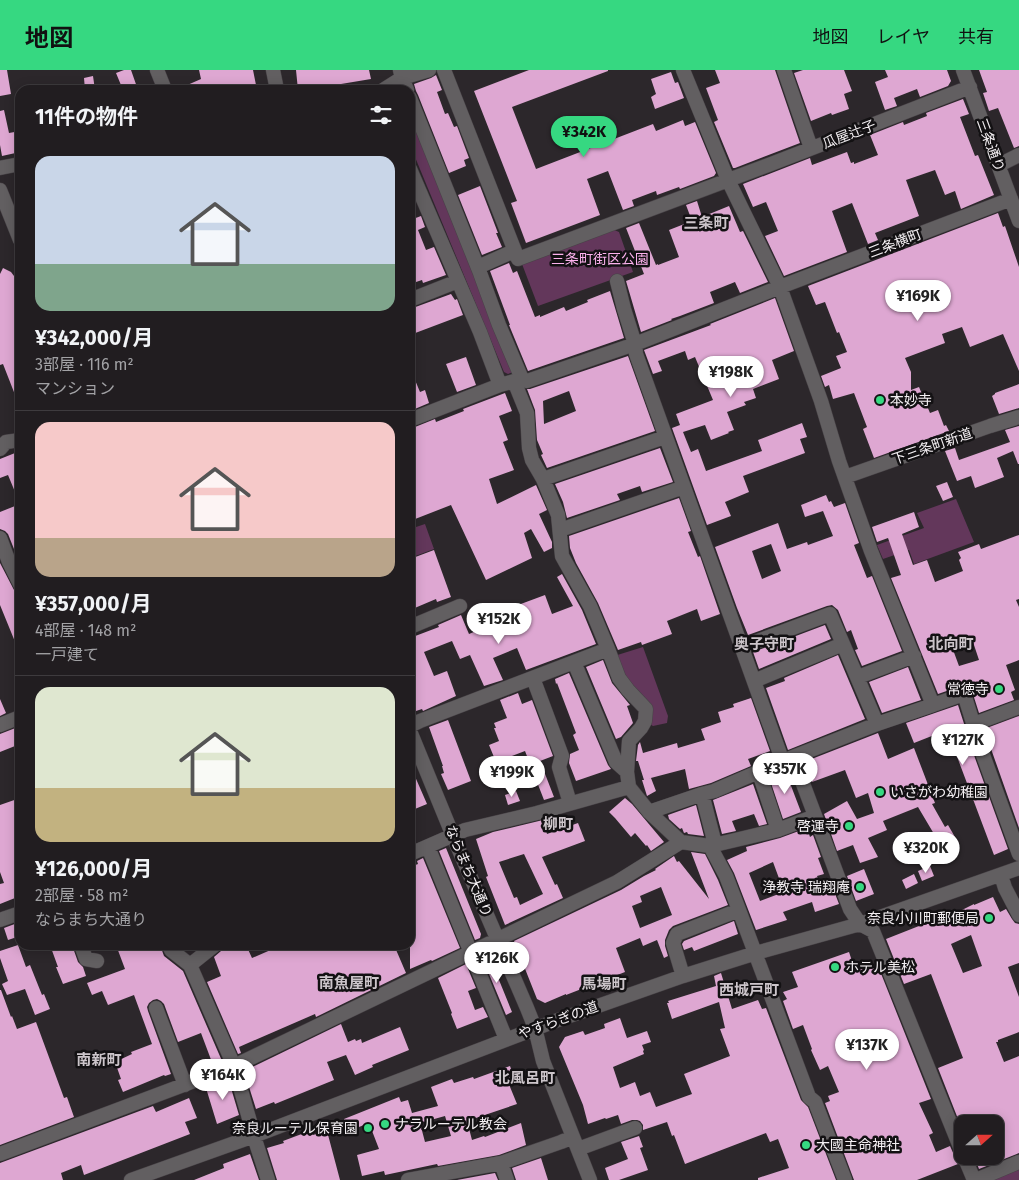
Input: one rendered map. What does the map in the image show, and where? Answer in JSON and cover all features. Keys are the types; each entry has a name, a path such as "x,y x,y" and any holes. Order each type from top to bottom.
{"street":[{"path":"156,70 163,85"},
{"path":"273,70 276,85"},
{"path":"403,79 429,70"},
{"path":"444,70 514,251 478,267"},
{"path":"682,70 728,180 780,287 821,401 839,461 871,551 933,705"},
{"path":"784,70 811,148"},
{"name":"三条通り","path":"963,70 1019,221"},
{"name":"瓜屋辻子","path":"514,251 518,259 970,87"},
{"path":"415,110 478,267 518,380 527,413 529,448 532,460 543,479 558,515 562,556 590,606 619,678 646,709 645,721 630,741 627,772 629,787 650,812 681,842"},
{"path":"998,165 1019,155"},
{"path":"0,168 15,165"},
{"path":"415,181 480,332 500,385"},
{"path":"0,190 15,228"},
{"name":"三条横町","path":"415,418 500,385 518,380 527,381 635,344 1011,199"},
{"path":"415,298 458,281"},
{"path":"616,281 635,344 636,354 754,681 788,760 815,816 850,909 860,924 873,932 954,1132"},
{"name":"下三条町新道","path":"845,477 1019,417"},
{"path":"543,479 665,437"},
{"path":"560,530 684,487"},
{"path":"0,538 15,574"},
{"path":"415,625 460,606"},
{"path":"742,647 830,614 877,724"},
{"path":"754,681 844,644"},
{"path":"415,724 608,649"},
{"path":"858,677 914,656"},
{"path":"574,662 616,762 627,772"},
{"path":"533,678 562,756 559,767 570,803"},
{"path":"650,812 714,791 877,724 964,694 1019,854"},
{"path":"974,724 1019,707"},
{"path":"0,725 15,719"},
{"name":"ならまち大通り","path":"415,743 535,1028 543,1061 590,1180"},
{"path":"758,772 778,830"},
{"path":"415,852 465,830 537,813 629,787"},
{"path":"702,794 712,845 756,953 808,1097 815,1102 845,1180"},
{"path":"0,1154 234,1066 617,882 681,842 712,845 778,830 815,816"},
{"path":"428,846 506,1039"},
{"name":"やすらぎの道","path":"131,1180 254,1136 535,1028 683,976 860,924 1019,868"},
{"path":"1001,875 1005,888 1019,915"},
{"path":"683,976 673,942 676,934 739,910"},
{"path":"0,920 15,914"},
{"path":"83,950 86,959 97,961"},
{"path":"171,950 190,965 234,1066 268,1180"},
{"path":"190,965 208,950"},
{"path":"156,1008 185,1084"},
{"path":"408,1180 502,1163 555,1144 576,1143 635,1128"},
{"path":"968,1165 975,1180 1019,1162"},
{"path":"502,1163 507,1180"}],"green space":[{"path":"415,125 515,371 508,374 504,372 415,157"},
{"name":"三条町街区公園","path":"612,229 619,232 633,272 538,306 522,264"},
{"path":"956,499 974,542 914,564 909,550 883,559 877,545 924,528 917,513"},
{"path":"425,524 434,549 415,556 415,527"},
{"path":"643,647 668,716 667,723 653,726 645,721 611,657"},
{"path":"1019,1169 1019,1180 991,1180"}],"building":[{"path":"0,70 7,70 11,94 0,96"},
{"path":"131,70 136,85 121,85 116,73"},
{"path":"199,70 253,70 256,85 187,85 201,79"},
{"path":"296,70 369,70 371,79 341,85 298,85"},
{"path":"529,70 608,70 512,107 536,169 653,124 656,131 683,120 685,126 695,122 716,173 714,176 680,189 679,187 657,195 656,191 632,200 634,206 623,210 608,171 587,179 600,215 526,243 511,203 517,201 474,91"},
{"path":"715,70 775,70 800,143 733,168 714,122 718,120 706,88 720,83"},
{"path":"803,70 844,70 852,91 844,94 849,109 832,115 831,113 811,121 794,73"},
{"path":"885,70 947,70 951,81 948,86 920,97 917,89 894,98 897,106 885,110 875,82 888,77"},
{"path":"979,70 1019,70 1019,146 1014,148 998,108 989,111 983,93 987,92"},
{"path":"671,72 675,83 678,82 684,98 655,109 651,97 656,94 651,79"},
{"path":"436,75 442,90 437,92 445,114 448,113 454,127 457,126 469,158 464,160 466,166 449,173 414,84"},
{"path":"93,76 94,85 85,85 84,78"},
{"path":"963,99 969,114 960,117 975,156 978,155 994,195 961,209 955,191 945,195 935,170 906,180 919,216 875,233 878,240 868,244 852,203 832,211 847,252 784,276 765,236 778,231 766,202 753,207 743,184 810,158 812,165 847,152 851,163 854,162 854,164 878,155 870,135 903,122 904,125 927,116 926,113"},
{"path":"4,110 9,133 15,132 15,153 2,156 0,145 0,111"},
{"path":"480,186 502,247 482,255 458,195"},
{"path":"697,201 702,217 729,206 740,232 743,231 768,282 740,293 735,282 710,292 714,303 641,332 626,281 644,274 626,228 639,223 656,265 658,265 679,257 669,230 692,221 686,205"},
{"path":"998,213 1003,227 1005,226 1019,267 1019,371 1003,334 970,347 962,327 942,334 945,343 905,358 911,372 911,390 919,387 930,413 938,410 944,426 946,425 949,431 874,458 863,429 867,427 854,393 833,399 829,385 825,387 821,376 841,368 836,356 847,352 839,332 837,333 825,302 816,305 808,286"},
{"path":"421,216 425,227 418,230 426,250 434,247 446,275 423,283 422,280 415,282 415,218"},
{"path":"509,263 513,273 517,271 535,317 540,315 540,317 564,307 566,311 610,291 624,338 528,371 490,271"},
{"path":"3,268 11,272 15,277 15,395 3,364 0,365 0,274"},
{"path":"451,294 455,300 457,299 463,315 415,333 415,307"},
{"path":"775,298 794,351 772,360 779,379 753,389 756,398 744,402 746,405 727,412 734,430 729,433 711,440 705,425 683,432 691,452 698,449 706,471 762,451 758,440 802,423 807,437 800,439 805,453 743,476 749,492 725,502 731,516 707,525 672,428 680,425 676,414 713,400 695,357 688,360 685,351 658,361 662,371 653,374 644,350"},
{"path":"628,356 655,431 547,468 537,440 535,410 527,389","holes":["569,391 576,411 544,424 543,401"]},
{"path":"466,357 476,385 457,392 446,364"},
{"path":"415,380 420,392 425,390 429,403 415,409"},
{"path":"1019,384 1019,408 999,414 992,396 995,393"},
{"path":"505,393 512,411 499,416 508,440 503,442 514,470 489,479 497,504 536,485 547,510 539,514 552,542 552,548 544,552 531,529 524,533 532,558 486,580 451,505 415,519 415,427 435,419 436,422 464,411 463,409"},
{"path":"1019,426 1019,464 1013,451 997,458 1004,477 975,488 971,476 957,481 945,451 955,448 959,460 1010,442 1005,430"},
{"path":"660,448 673,482 642,492 640,486 617,494 620,500 567,518 563,502 555,484"},
{"path":"15,453 15,492 8,475 0,478 0,459"},
{"path":"947,482 953,497 943,501 936,486"},
{"path":"826,495 834,507 845,503 859,543 854,545 867,578 872,576 902,651 862,666 855,650 858,649 851,630 847,632 838,610 832,605 748,635 715,547 778,523 787,549 807,542 808,545 833,536 823,511 805,517 801,505","holes":["771,544 781,571 762,579 752,551"]},
{"path":"679,498 691,531 688,532 698,557 700,556 720,614 701,621 697,609 667,621 672,634 642,645 641,642 618,650 598,603 576,563 570,548 569,536"},
{"path":"15,506 15,552 8,534 0,529 0,512"},
{"path":"914,512 919,527 902,534 913,565 927,560 935,582 963,571 958,552 979,544 981,549 1019,535 1019,599 1016,600 1019,607 1019,660 1006,665 1015,690 1011,692 1014,700 979,713 972,691 966,686 938,694 891,578 901,575 888,538 877,542 872,527","holes":["972,639 979,660 959,666 952,647"]},
{"path":"434,550 451,597 437,602 436,599 415,608 415,557"},
{"path":"0,563 15,593 15,642 0,605"},
{"path":"562,574 582,610 596,644 526,670 517,648 493,658 503,680 484,686 470,655 460,659 452,641 424,652 434,676 447,671 456,696 423,711 422,709 416,711 415,636 439,627 438,625 461,615 469,634 502,620 499,612 545,595 552,614 573,606 557,577"},
{"path":"825,625 831,639 759,669 753,652"},
{"path":"838,655 865,719 788,750 766,688 785,681 784,678"},
{"path":"603,660 612,683 630,705 627,706 633,723 621,737 616,739 586,667"},
{"path":"908,667 921,700 882,713 869,682"},
{"path":"569,673 611,769 576,781 569,763 570,754 579,750 573,735 576,733 555,679"},
{"path":"518,693 522,704 532,700 553,756 540,761 554,797 544,800 525,751 496,762 489,745 499,741 494,723 507,718 500,700"},
{"path":"751,698 770,751 748,759 751,766 711,783 689,789 685,769 647,779 651,778 656,791 647,796 642,780 644,780 638,761 636,761 640,742 643,753 677,743 678,748 705,740 701,729 721,722 718,712 734,707 733,704"},
{"path":"0,699 6,713 0,716"},
{"path":"958,705 1008,849 994,855 947,730 914,743 906,723"},
{"path":"1019,716 1019,828 984,729"},
{"path":"448,720 471,781 448,790 441,774 444,773 443,766 429,727"},
{"path":"15,728 15,746 0,752 0,734"},
{"path":"878,733 888,759 914,748 935,803 932,804 945,827 948,825 959,844 936,860 930,843 932,843 930,836 934,834 918,807 883,821 887,830 868,838 878,857 860,863 853,845 837,851 824,814 847,801 857,819 874,813 868,793 856,798 845,770 812,782 804,762"},
{"path":"785,770 801,812 783,819 769,777"},
{"path":"415,776 427,804 415,809"},
{"path":"753,784 767,824 759,826 754,814 732,821 736,831 722,834 713,800"},
{"path":"516,791 520,801 508,805 505,795"},
{"path":"625,798 664,842 651,851 635,833 631,837 609,812"},
{"path":"15,800 15,898 0,904 0,884 4,883 0,872 0,805"},
{"path":"696,805 704,836 684,833 682,828 680,829 669,819 668,815"},
{"path":"543,820 547,834 578,823 585,841 542,857 563,898 505,925 486,877 488,876 476,839 493,832","holes":["524,854 543,894 520,905 517,897 514,898 499,862"]},
{"path":"807,828 810,837 813,835 821,857 818,858 824,874 817,876 824,895 834,891 839,904 815,912 812,902 783,912 787,920 756,930 727,860 747,851 746,847 780,838","holes":["773,862 784,892 760,901 749,873"]},
{"path":"446,848 481,934 480,938 475,940 439,851"},
{"path":"691,852 705,854 728,905 673,926 665,940 668,956 664,958 657,940 643,946 640,938 616,948 625,972 545,1003 537,999 514,941 621,890 656,870 674,856 709,899","holes":["661,887 672,915 640,928 632,906 642,902 640,896"]},
{"path":"423,858 460,948 410,969 410,950 415,950 415,865 418,864 417,861"},
{"path":"930,866 934,876 922,881 918,871"},
{"path":"864,869 874,894 856,901 847,876"},
{"path":"914,874 918,883 906,889 902,880"},
{"path":"993,897 1000,912 1006,909 1015,923 1019,924 1019,963 1008,967 1019,997 1019,1032 996,1042 1004,1062 1019,1056 1019,1153 1004,1159 1004,1115 956,1115 938,1068 963,1058 931,974 904,984 886,939 958,912","holes":["971,935 982,966 963,973 951,944"]},
{"path":"734,921 738,934 694,951 692,947 684,950 682,944 684,941"},
{"path":"15,924 15,938 8,940 4,928"},
{"path":"15,946 15,950 20,950 26,967 30,965 50,1009 35,1015 25,989 7,995 2,984 8,981 0,958 0,951"},
{"path":"52,950 74,950 86,976 63,984 56,967 58,967"},
{"path":"118,950 162,950 164,956 183,971 222,1061 213,1065 201,1033 178,1042 164,1004 157,999 153,1000 147,1007 171,1074 164,1075 123,1092 118,1080 121,1079 115,1062 132,1054 131,1052 152,1044 134,995 108,1005 102,991 92,995 87,983 125,969"},
{"path":"248,950 252,958 270,950 396,950 406,973 316,1017 315,1014 239,1047 241,1053 238,1054 207,982 221,976 214,957 221,951"},
{"path":"849,952 853,964 858,962 861,968 864,967 865,971 878,966 931,1099 919,1103 933,1133 929,1135 936,1152 950,1146 955,1165 917,1180 854,1180 825,1103 830,1101 828,1096 839,1092 828,1066 820,1070 803,1025 793,1029 783,1001 787,999 783,992 798,987 792,972"},
{"path":"488,953 512,1012 506,1015 482,957"},
{"path":"466,964 476,988 468,991 475,1010 483,1007 488,1017 457,1029 438,978"},
{"path":"721,973 732,1009 758,1000 762,1009 766,1008 801,1100 808,1107 836,1180 758,1180 758,1178 789,1168 778,1139 770,1142 766,1133 685,1164 667,1122 643,1130 643,1125 637,1120 621,1124 618,1115 588,1124 583,1105 559,1047 565,1037 583,1031 585,1035 605,1028 604,1024 620,1018 627,1038 647,1031 651,1042 642,1045 644,1054 613,1067 620,1088 635,1082 640,1096 650,1092 656,1107 692,1094 684,1074 730,1056 720,1029 725,1028 719,1002 672,1019 667,1003 669,1003 668,1001 716,986 714,976"},
{"path":"0,990 17,1029 36,1022 64,1098 67,1097 74,1117 0,1145"},
{"path":"341,1024 348,1042 361,1039 362,1043 400,1027 409,1050 372,1065 373,1067 355,1075 346,1055 327,1062 334,1080 275,1104 274,1102 256,1109 244,1071"},
{"path":"510,1066 515,1080 508,1082 517,1104 467,1121 472,1140 521,1123 526,1145 499,1155 438,1166 437,1164 385,1175 384,1171 362,1176 357,1155 379,1149 369,1123 349,1131 344,1119 399,1097 401,1102 408,1100 412,1113 438,1106 431,1087 452,1079 454,1083 473,1077 474,1079","holes":["445,1116 451,1136 425,1142 420,1123"]},
{"path":"228,1078 239,1115 217,1124 206,1088"},
{"path":"189,1098 197,1118 185,1122 190,1134 84,1175 81,1165 61,1173 63,1180 0,1180 0,1163 153,1106 156,1112"},
{"path":"327,1131 340,1180 277,1180 267,1148 284,1143 283,1141 307,1132 313,1135"},
{"path":"639,1136 643,1147 640,1148 648,1170 619,1180 609,1180 605,1168 628,1159 621,1142"},
{"path":"250,1154 259,1180 194,1180 224,1168 223,1164"},
{"path":"541,1158 548,1180 516,1180 512,1168"},
{"path":"977,1165 989,1165 979,1169"},
{"path":"495,1173 498,1180 457,1180"}],"place":[{"name":"本妙寺","path":"880,400"},
{"name":"常徳寺","path":"999,689"},
{"name":"いさがわ幼稚園","path":"880,792"},
{"name":"啓運寺","path":"849,826"},
{"name":"浄教寺 瑞翔庵","path":"860,887"},
{"name":"奈良小川町郵便局","path":"989,918"},
{"name":"ホテル美松","path":"835,967"},
{"name":"ナラルーテル教会","path":"385,1124"},
{"name":"奈良ルーテル保育園","path":"368,1128"},
{"name":"大國主命神社","path":"806,1145"}],"district":[{"name":"三条町","path":"706,223"},
{"name":"奥子守町","path":"764,644"},
{"name":"北向町","path":"951,644"},
{"name":"柳町","path":"558,824"},
{"name":"南魚屋町","path":"349,983"},
{"name":"馬場町","path":"604,984"},
{"name":"西城戸町","path":"749,990"},
{"name":"南新町","path":"99,1060"},
{"name":"北風呂町","path":"525,1078"}]}
